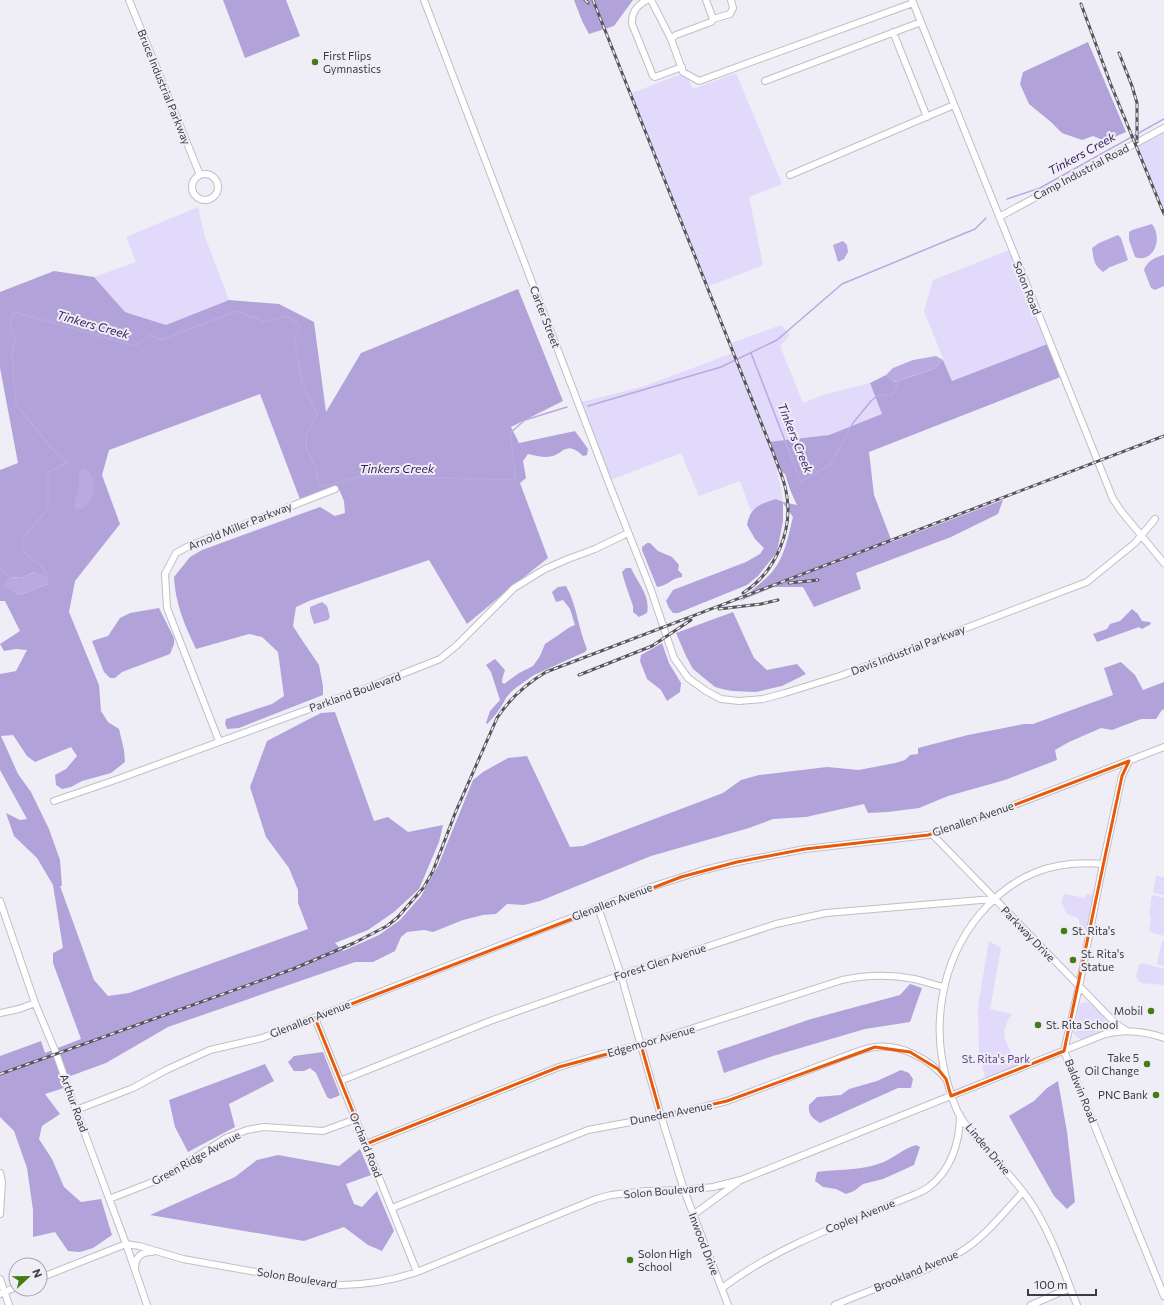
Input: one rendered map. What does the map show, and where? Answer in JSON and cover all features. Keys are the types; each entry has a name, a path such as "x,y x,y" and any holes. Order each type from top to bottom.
{"street":[{"name":"Bruce Industrial Parkway","path":"129,0 200,175"},
{"name":"Carter Street","path":"424,0 651,590 666,634"},
{"path":"647,0 636,9 632,16 632,24 653,76 655,78 682,67"},
{"path":"651,0 671,39 683,72 699,81 912,1"},
{"path":"706,0 713,19"},
{"path":"671,39 676,35 711,22 713,19 730,14 733,8 731,0"},
{"name":"Solon Road","path":"912,1 1113,499 1164,563"},
{"path":"764,81 921,22"},
{"path":"893,32 927,117"},
{"path":"790,175 954,105"},
{"name":"Camp Industrial Road","path":"999,217 1164,128"},
{"path":"209,174 216,179 219,188 215,196 211,199 202,200 195,196 192,192 192,184 196,177 200,175 209,174"},
{"name":"Arnold Miller Parkway","path":"219,741 167,608 166,574 176,553 189,546 335,489"},
{"name":"Davis Industrial Parkway","path":"666,634 674,658 688,678 706,691 721,699 739,701 763,699 840,676 1087,582 1142,536 1155,519"},
{"name":"Parkland Boulevard","path":"54,801 372,686 440,659 456,646 514,588 545,569 595,549 628,533"},
{"name":"Glenallen Avenue","path":"76,1110 133,1088 166,1070 210,1050 262,1038 598,907 681,877 737,862 805,848 932,834 973,821 1164,747"},
{"name":"Baldwin Road","path":"1129,761 1122,776 1079,987 1064,1051 1164,1296"},
{"name":"Parkway Drive","path":"932,834 1079,987 1115,1023 1127,1030"},
{"name":"Linden Drive","path":"1077,1305 1048,1233 1039,1216 1023,1192 974,1135 960,1116 951,1096 946,1079 939,1035 939,1017 944,987 952,962 976,919 993,899 1028,875 1050,867 1072,863 1103,864"},
{"name":"Forest Glen Avenue","path":"340,1081 490,1021 621,975 776,924 848,911 993,899"},
{"name":"Arthur Road","path":"0,904 35,1003 56,1053 147,1305"},
{"name":"Inwood Drive","path":"598,907 621,975 661,1116 684,1190 728,1305"},
{"name":"Edgemoor Avenue","path":"366,1144 559,1067 595,1056 641,1045 842,980 887,975 914,979 944,987"},
{"path":"0,1013 19,1009 35,1003"},
{"name":"Orchard Road","path":"315,1018 417,1272"},
{"name":"Solon Boulevard","path":"126,1244 139,1246 154,1252 183,1259 329,1285 348,1286 377,1283 417,1272 596,1199 646,1191 684,1190 713,1187 741,1180 1105,1034 1127,1030 1143,1032 1164,1038"},
{"name":"Duneden Avenue","path":"392,1208 588,1130 661,1116 727,1101 856,1052 875,1047 892,1047 910,1052 938,1069 946,1079"},
{"name":"Copley Avenue","path":"722,1288 792,1245 916,1194 929,1187 940,1176 951,1161 960,1125 960,1116"},
{"name":"Green Ridge Avenue","path":"109,1199 163,1178 226,1138 248,1130 268,1128 323,1131 356,1119"},
{"path":"0,1173 2,1182 0,1214"},
{"path":"693,1215 741,1180"},
{"name":"Brookland Avenue","path":"835,1305 926,1269 962,1251 987,1231 1023,1192"},
{"path":"48,1275 126,1244"},
{"path":"135,1273 136,1259 146,1252 154,1252"},
{"path":"0,1279 2,1293 9,1305"},
{"path":"1031,1305 1070,1288"}],"highlighted area":[{"path":"1129,761 1122,776 1064,1051 951,1096 946,1079 938,1069 910,1052 875,1047 727,1101 661,1116 641,1045 559,1067 366,1144 315,1018 681,877 737,862 805,849 928,835 973,821"}],"green space":[{"path":"736,73 782,184 749,197 763,265 707,287 630,93 680,74 688,78 693,89"},
{"path":"1164,128 1164,214 1136,143"},
{"path":"198,207 205,237 229,300 166,325 125,312 94,277 136,262 126,237"},
{"path":"1012,249 1050,343 952,381 924,311 933,280"},
{"path":"781,325 790,335 780,346 803,403 826,394 870,383 883,414 829,435 769,442 780,471 777,471 783,502 762,504 751,511 740,481 699,496 681,453 608,481 578,403 645,386 733,353 729,344"},
{"path":"1156,876 1164,877 1164,895 1153,893"},
{"path":"1064,894 1085,898 1086,894 1093,895 1086,929 1081,928 1078,918 1067,914 1061,902"},
{"path":"1152,895 1164,898 1164,936 1153,933 1149,930 1151,916 1149,914"},
{"name":"St. Rita's Park","path":"989,941 1001,948 990,1009 1012,1014 1007,1023 1005,1036 1017,1069 986,1081 979,1053 978,1006"},
{"path":"1162,941 1164,941 1164,966 1157,964"},
{"path":"1142,963 1164,969 1164,985 1141,983 1136,977 1139,965"},
{"path":"1085,1002 1096,1008 1106,1020 1110,1028 1080,1039 1073,1032 1080,1004"}],"shaded area":[{"path":"223,0 286,0 300,36 245,58"},
{"path":"574,0 633,0 614,26 589,34"},
{"path":"1088,42 1126,132 1105,141 1093,136 1082,140 1062,133 1029,104 1020,84 1023,72"},
{"path":"1152,224 1157,237 1154,249 1147,257 1135,257 1129,240 1129,232"},
{"path":"1118,235 1121,238 1128,260 1110,267 1103,272 1096,264 1092,248 1099,243"},
{"path":"843,241 847,245 848,252 844,259 838,262 833,245"},
{"path":"1164,255 1164,286 1155,290 1151,288 1144,270 1147,264 1152,260"},
{"path":"54,271 94,277 125,312 166,325 229,300 279,304 314,322 326,412 361,353 518,289 563,401 511,427 519,443 575,431 588,449 587,455 583,456 577,451 568,448 552,456 544,457 528,454 523,461 526,478 520,483 548,558 467,624 429,560 309,601 296,607 293,626 319,665 323,695 239,728 227,729 225,723 226,719 272,704 284,696 278,652 262,637 249,634 196,649 184,623 178,605 174,577 190,557 202,550 320,507 335,516 345,513 344,501 338,487 301,502 260,394 109,450 102,475 120,524 75,581 69,612 99,685 101,711 108,722 119,729 125,762 111,773 82,781 71,787 62,789 56,785 55,775 66,769 77,756 71,747 35,762 27,756 13,735 1,736 18,774 31,792 49,829 60,860 62,886 60,886 94,980 108,996 129,993 308,929 298,903 298,890 289,868 266,837 250,787 267,741 321,713 335,712 374,821 388,817 408,832 443,825 439,842 419,889 394,912 368,930 335,943 343,951 379,935 400,920 421,896 438,866 473,780 483,772 508,758 527,756 570,847 583,846 723,793 741,780 759,775 827,767 859,770 905,760 910,755 918,754 918,748 968,735 1024,724 1033,724 1113,695 1104,668 1121,662 1135,675 1143,690 1164,682 1164,709 1156,719 1141,719 1112,730 1101,728 1069,742 1055,750 1057,760 1005,780 948,796 919,808 868,813 864,804 806,817 773,819 749,828 651,856 540,901 524,905 507,904 496,914 483,915 463,920 433,932 424,930 407,932 401,937 395,951 373,962 355,962 168,1027 106,1063 65,1078 67,1087 45,1094 60,1114 42,1126 39,1139 52,1159 64,1187 81,1202 101,1199 112,1235 93,1248 80,1252 68,1251 55,1232 33,1237 33,1210 27,1168 14,1131 0,1117 0,1056 41,1041 45,1053 81,1039 53,963 53,953 63,948 53,885 37,858 14,836 6,813 20,820 27,819 0,770 0,674 16,671 27,650 16,649 4,651 0,644 20,631 5,601 0,601 0,470 18,463 0,368 0,292","holes":["34,572 48,584 19,595 4,585 11,577 21,578"]},
{"path":"1050,343 1063,376 869,452 874,495 892,542 1003,500 998,514 951,537 856,573 861,589 814,607 803,587 774,587 740,601 772,572 780,560 788,539 793,517 783,503 783,521 777,552 758,576 747,585 678,613 673,613 669,608 666,601 673,590 746,562 760,554 764,548 755,539 747,525 748,519 753,510 776,499 797,505 785,474 780,471 768,442 829,435 882,414 870,383 886,375 894,382 934,369 943,360 952,381"},
{"path":"936,356 943,360 934,369 893,382 886,375 893,368 913,360"},
{"path":"83,469 89,471 94,485 94,490 86,507 75,509 79,475"},
{"path":"647,543 650,543 658,551 672,557 679,565 678,570 682,574 682,577 657,587 642,550 642,547"},
{"path":"626,568 631,568 643,589 647,601 647,613 639,617 633,612 633,606 622,572"},
{"path":"34,572 48,577 48,584 19,595 3,585 11,577 21,578"},
{"path":"566,586 573,601 581,633 587,649 585,652 534,675 511,692 498,712 487,724 490,711 500,700 491,672 486,665 495,659 505,670 502,680 504,684 519,673 533,666 540,656 545,644 575,625 570,609 563,600 556,602 552,592 558,587"},
{"path":"322,602 327,606 330,617 328,620 314,624 310,607"},
{"path":"159,608 174,638 174,644 170,654 122,672 115,678 110,678 104,672 92,641 108,636 120,618 130,613"},
{"path":"1132,609 1138,614 1142,621 1150,622 1151,624 1142,629 1139,627 1097,642 1093,634 1107,629 1110,624 1120,621"},
{"path":"733,612 754,658 767,670 797,664 806,674 782,686 756,692 732,691 715,687 693,669 676,633"},
{"path":"662,643 669,663 681,683 680,692 667,701 661,690 647,679 640,661 641,655"},
{"path":"910,984 922,988 910,1022 865,1029 773,1056 724,1073 717,1051 811,1019 900,995"},
{"path":"323,1052 340,1095 330,1099 327,1097 316,1073 310,1068 304,1071 294,1071 288,1062 294,1056"},
{"path":"265,1064 274,1081 229,1104 235,1127 188,1152 175,1127 169,1100"},
{"path":"901,1070 909,1073 913,1079 911,1088 898,1088 820,1123 810,1114 809,1105 817,1097 841,1095 849,1089 877,1081"},
{"path":"1058,1081 1067,1132 1075,1202 1067,1209 1054,1196 1009,1116 1034,1101 1047,1088"},
{"path":"916,1145 920,1147 914,1165 883,1179 863,1184 854,1191 846,1194 836,1189 823,1187 815,1181 817,1172 855,1169 870,1166 883,1162"},
{"path":"360,1149 371,1175 346,1184 354,1204 362,1207 377,1191 394,1231 382,1251 368,1245 344,1227 304,1241 150,1215 235,1177 257,1160 278,1155 339,1166"}],"waterway":[{"name":"Tinkers Creek","path":"1007,199 1040,188 1164,119"},
{"name":"Tinkers Creek","path":"588,406 721,367 777,340 842,284 975,229 986,218"},
{"name":"Tinkers Creek","path":"48,577 41,566 23,551 23,539 48,508 48,473 68,462 52,449 16,404 12,352 15,340 10,324 14,312 136,346 150,335 161,340 237,311 265,322 287,316 300,326 294,338 302,382 317,414 306,435 306,448 316,468 319,487 363,476 516,480 510,433 525,420 567,407"},
{"name":"Tinkers Creek","path":"751,353 801,482 830,465 853,423 877,396 892,395 900,379"},
{"name":"Tinkers Creek","path":"0,569 11,577"}],"railway":[{"path":"585,0 588,3"},
{"path":"593,0 785,486 788,505 787,520 785,534 780,548 765,574 743,593"},
{"path":"1081,4 1111,85 1164,214"},
{"path":"1119,53 1137,103 1137,142"},
{"path":"0,1074 293,969 354,943 387,926 398,917 424,887 433,871 456,811 497,718 507,704 519,692 546,672 1164,436"},
{"path":"789,583 818,580"},
{"path":"719,609 761,604 778,600"},
{"path":"579,675 652,646 691,620"}],"place":[{"name":"First Flips Gymnastics","path":"315,62"},
{"name":"St. Rita's","path":"1064,931"},
{"name":"St. Rita's Statue","path":"1073,960"},
{"name":"Mobil","path":"1151,1011"},
{"name":"St. Rita School","path":"1038,1025"},
{"name":"Take 5 Oil Change","path":"1147,1064"},
{"name":"PNC Bank","path":"1156,1095"},
{"name":"Solon High School","path":"630,1260"}]}
